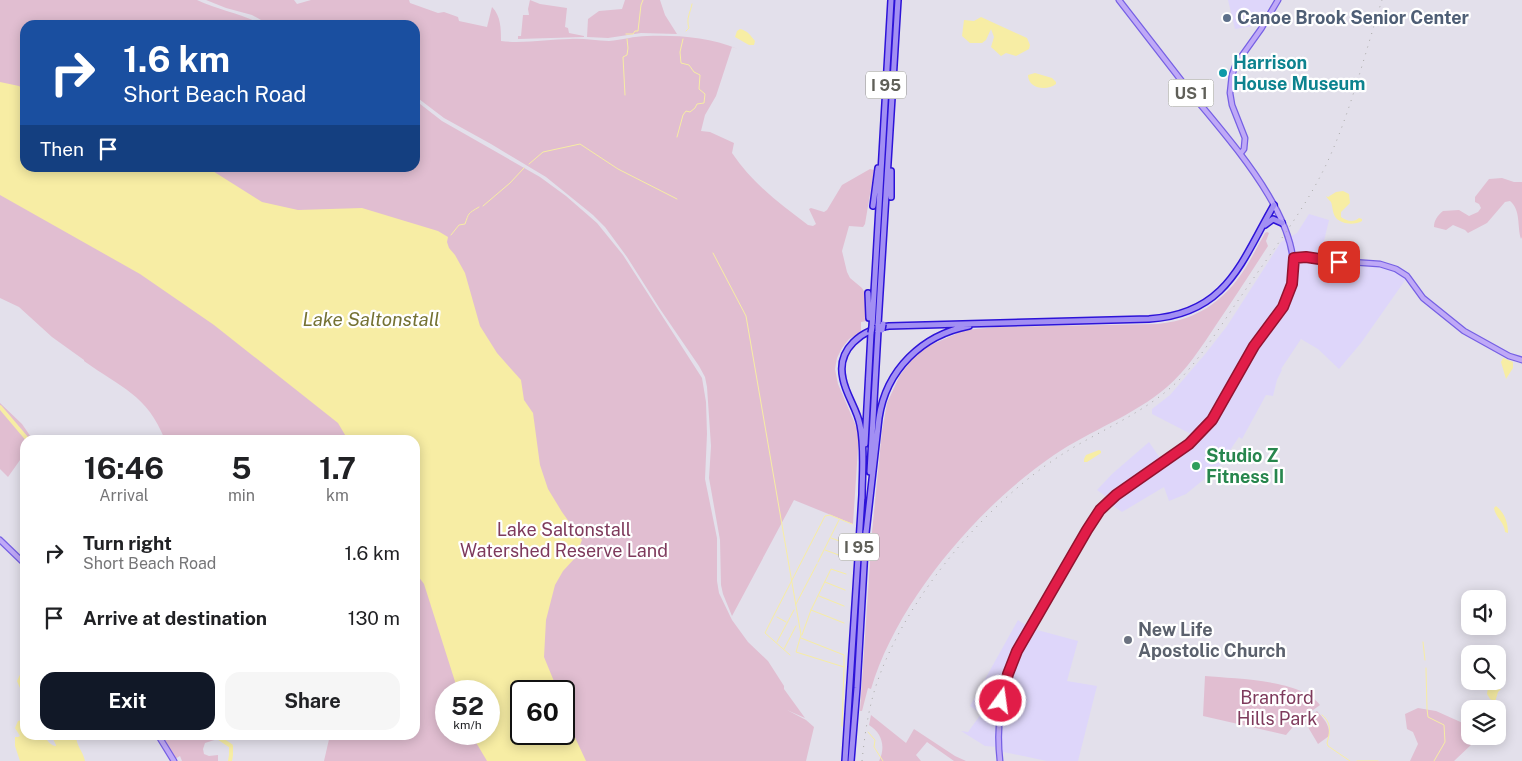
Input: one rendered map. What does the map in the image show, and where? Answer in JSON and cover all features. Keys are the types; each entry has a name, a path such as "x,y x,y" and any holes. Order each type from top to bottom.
{"highway":[{"name":"I 95","path":"845,761 891,0"},
{"name":"I 95","path":"851,761 876,364 881,328 898,0"},
{"path":"891,198 892,95"},
{"path":"872,206 883,138"},
{"path":"862,498 861,429 857,413 843,382 842,371 843,359 847,350 854,340 861,335 878,328 892,326 1145,319 1171,316 1199,306 1221,290 1238,270 1274,205"},
{"path":"1261,229 1272,219 1282,223"},
{"path":"866,533 878,418 882,400 896,371 919,348 942,334 969,326 1145,321 1162,320 1180,315 1207,302 1226,287 1245,263 1254,242"},
{"path":"868,293 870,331"}],"main road":[{"name":"US 1","path":"1000,761 997,740 998,716 1004,687 1012,664 1024,637 1087,530 1100,510 1116,495 1189,444 1212,420 1254,346 1283,307 1292,284 1294,258 1274,205 1241,154 1119,0"},
{"path":"1241,154 1245,138 1232,105 1230,93 1232,75 1236,64 1261,29 1278,0"},
{"path":"1233,145 1242,144 1245,138"},
{"path":"1294,258 1380,264 1396,269 1407,276 1424,298 1464,331 1509,356 1522,360"},
{"path":"0,540 20,559"},
{"path":"161,740 174,761"}],"shaded area":[{"path":"1228,0 1273,0 1259,25 1235,29"},
{"path":"1309,214 1329,220 1319,262 1389,268 1406,279 1361,343 1339,369 1318,349 1301,339 1281,369 1273,396 1266,395 1242,439 1239,437 1218,468 1186,494 1169,501 1164,487 1122,512 1110,504 1113,502 1097,490 1112,474 1149,442 1160,458 1193,435 1152,414 1152,409 1170,395 1206,353 1227,326 1281,242 1297,233"},
{"path":"1018,620 1030,628 1078,641 1067,681 1097,686 1078,761 1047,761 999,751 998,747 985,746 961,731 968,732 981,714 970,706"}],"green space":[{"name":"Lake Saltonstall Watershed Reserve Land","path":"0,0 197,0 252,20 20,20 20,172 420,172 420,104 442,121 540,177 566,196 597,223 623,255 702,378 706,402 707,434 705,479 717,538 717,581 719,593 732,620 748,642 768,661 784,689 805,718 787,710 806,720 814,727 806,761 324,761 329,740 420,740 420,435 163,435 150,412 132,393 52,337 19,307 0,298"},
{"name":"Lake Saltonstall Watershed Reserve Land","path":"206,0 294,0 297,4 311,0 409,0 410,3 438,13 444,12 458,17 459,21 487,27 492,7 499,19 501,41 575,39 609,41 642,36 670,36 704,39 727,45 738,49 732,47 716,96 705,115 701,131 710,132 734,143 732,153 748,174 767,192 808,225 813,226 816,224 809,209 824,212 842,185 870,169 874,170 865,224 863,227 849,226 842,251 850,278 862,288 866,295 867,321 861,322 861,332 849,339 842,348 837,358 835,369 838,384 859,433 853,524 794,500 732,616 721,585 720,540 709,478 711,446 705,377 627,257 605,227 546,177 444,118 420,100 420,20 261,20 252,15"},
{"path":"530,0 540,4 567,8 565,27 568,28 569,33 584,37 518,39 518,36 521,36 523,15 529,15"},
{"path":"625,0 660,0 665,15 677,34 641,33 608,38 587,37 588,19 599,11 622,9"},
{"path":"1502,178 1514,182 1522,182 1521,239 1516,209 1510,201 1505,202 1487,223 1468,233 1453,225 1446,230 1434,227 1439,214 1443,211 1459,210 1469,216 1478,212 1481,208 1475,202 1475,197 1489,179"},
{"path":"1267,232 1269,233 1266,241 1268,246 1200,349 1174,380 1154,397 1126,415 1068,446 1026,476 970,528 944,558 900,622 883,656 871,689 868,688 862,711 860,711 872,532 882,431 887,403 900,375 914,357 926,347 965,330 997,327 1157,324 1180,320 1202,311 1229,290 1245,269"},
{"path":"0,403 22,424 30,435 20,435 20,460 8,477 0,469"},
{"name":"Branford Hills Park","path":"1205,676 1283,685 1311,696 1320,705 1298,721 1286,735 1203,716"},
{"path":"1418,708 1436,711 1461,722 1461,745 1471,745 1454,761 1410,761 1418,744 1413,732 1407,729 1405,714"},
{"path":"1317,711 1329,729 1329,736 1318,744 1305,722 1307,718"},
{"path":"871,715 906,743 914,729 955,756 966,761 954,761 927,742 916,755 921,761 879,761 882,746 880,736 869,725"},
{"path":"163,740 214,740 205,743 203,749 204,754 209,756 218,755 218,761 182,761 180,756 175,759"}],"water":[{"path":"981,17 1027,38 1030,45 1029,49 1016,56 1006,53 1001,56 991,47 994,37 991,29 986,40 982,43 970,43 962,36 964,20 974,21"},
{"path":"740,29 750,35 755,41 754,45 749,45 735,37"},
{"path":"1035,73 1052,78 1056,84 1048,88 1034,86 1029,80 1028,75"},
{"name":"Lake Saltonstall","path":"0,82 20,87 20,172 214,172 262,202 298,210 362,208 438,231 448,237 449,248 465,273 480,326 497,353 521,380 524,400 533,413 540,465 548,489 582,540 575,558 563,571 555,585 546,620 544,657 553,680 510,680 510,745 575,745 575,737 586,761 487,761 478,745 500,745 500,680 455,680 424,584 420,579 420,435 345,435 338,423 214,325 140,274 0,195"},
{"path":"1343,191 1349,194 1350,203 1341,212 1341,217 1350,221 1355,221 1359,218 1362,221 1353,224 1345,223 1336,218 1331,202 1326,196 1328,197 1336,192"},
{"path":"1503,358 1513,362 1513,368 1506,379 1501,362"},
{"path":"1099,450 1101,453 1084,462 1086,455"},
{"path":"1496,506 1505,518 1508,533 1505,532 1495,511 1494,508"},
{"path":"20,675 20,688 17,681"},
{"path":"1488,690 1500,690 1496,700 1490,699 1487,694"},
{"path":"20,720 20,736 15,728"},
{"path":"20,736 20,740 47,740 54,746 56,745 54,740 77,740 85,761 20,761 15,746 15,737"}],"waterway":[{"path":"626,34 633,34 635,31 638,31 643,0"},
{"path":"686,31 689,28 688,19 692,4"},
{"path":"625,95 623,57 627,55 627,39"},
{"path":"677,137 683,115 686,111 690,112 697,104 704,103 705,94 699,89 700,75 694,72 689,65 681,63 680,52 683,39"},
{"path":"529,164 543,152 580,144 618,169 677,199"},
{"path":"483,206 524,168"},
{"path":"451,235 459,225 465,224 470,213 479,207"},
{"path":"713,253 746,316 801,635 796,652 844,667 842,726"},
{"path":"0,407 24,435"},
{"path":"790,655 765,633 825,516 830,515 852,524"},
{"path":"818,562 839,520"},
{"path":"831,538 848,544"},
{"path":"825,550 847,558"},
{"path":"796,604 817,564"},
{"path":"802,635 811,610 831,569 846,574"},
{"path":"825,582 845,590"},
{"path":"819,596 844,606"},
{"path":"777,642 794,610"},
{"path":"811,610 844,623"},
{"path":"777,617 786,622"},
{"path":"784,649 796,626"},
{"path":"801,638 844,655 844,667"},
{"path":"1423,642 1425,660"},
{"path":"1426,668 1428,717 1444,725 1445,742 1434,761"},
{"path":"1322,715 1329,724 1328,746 1350,761"},
{"path":"868,732 875,740 874,747 883,761"},
{"path":"222,740 231,746 230,761"},
{"path":"1357,761 1378,761"}],"railway":[{"path":"862,761 870,708 879,677 892,646 909,615 952,554 1003,500 1031,477 1074,447 1154,401 1182,377 1207,346 1287,231 1316,184 1334,147 1349,106 1382,0"}],"place":[{"name":"Canoe Brook Senior Center","path":"1227,18"},
{"name":"Harrison House Museum","path":"1223,73"},
{"name":"Studio Z Fitness II","path":"1196,466"},
{"name":"New Life Apostolic Church","path":"1128,640"}],"route":[{"path":"1001,701 1008,674 1024,637 1095,517 1116,495 1189,444 1212,420 1254,346 1283,307 1292,284 1294,258 1306,257 1339,262"}]}
